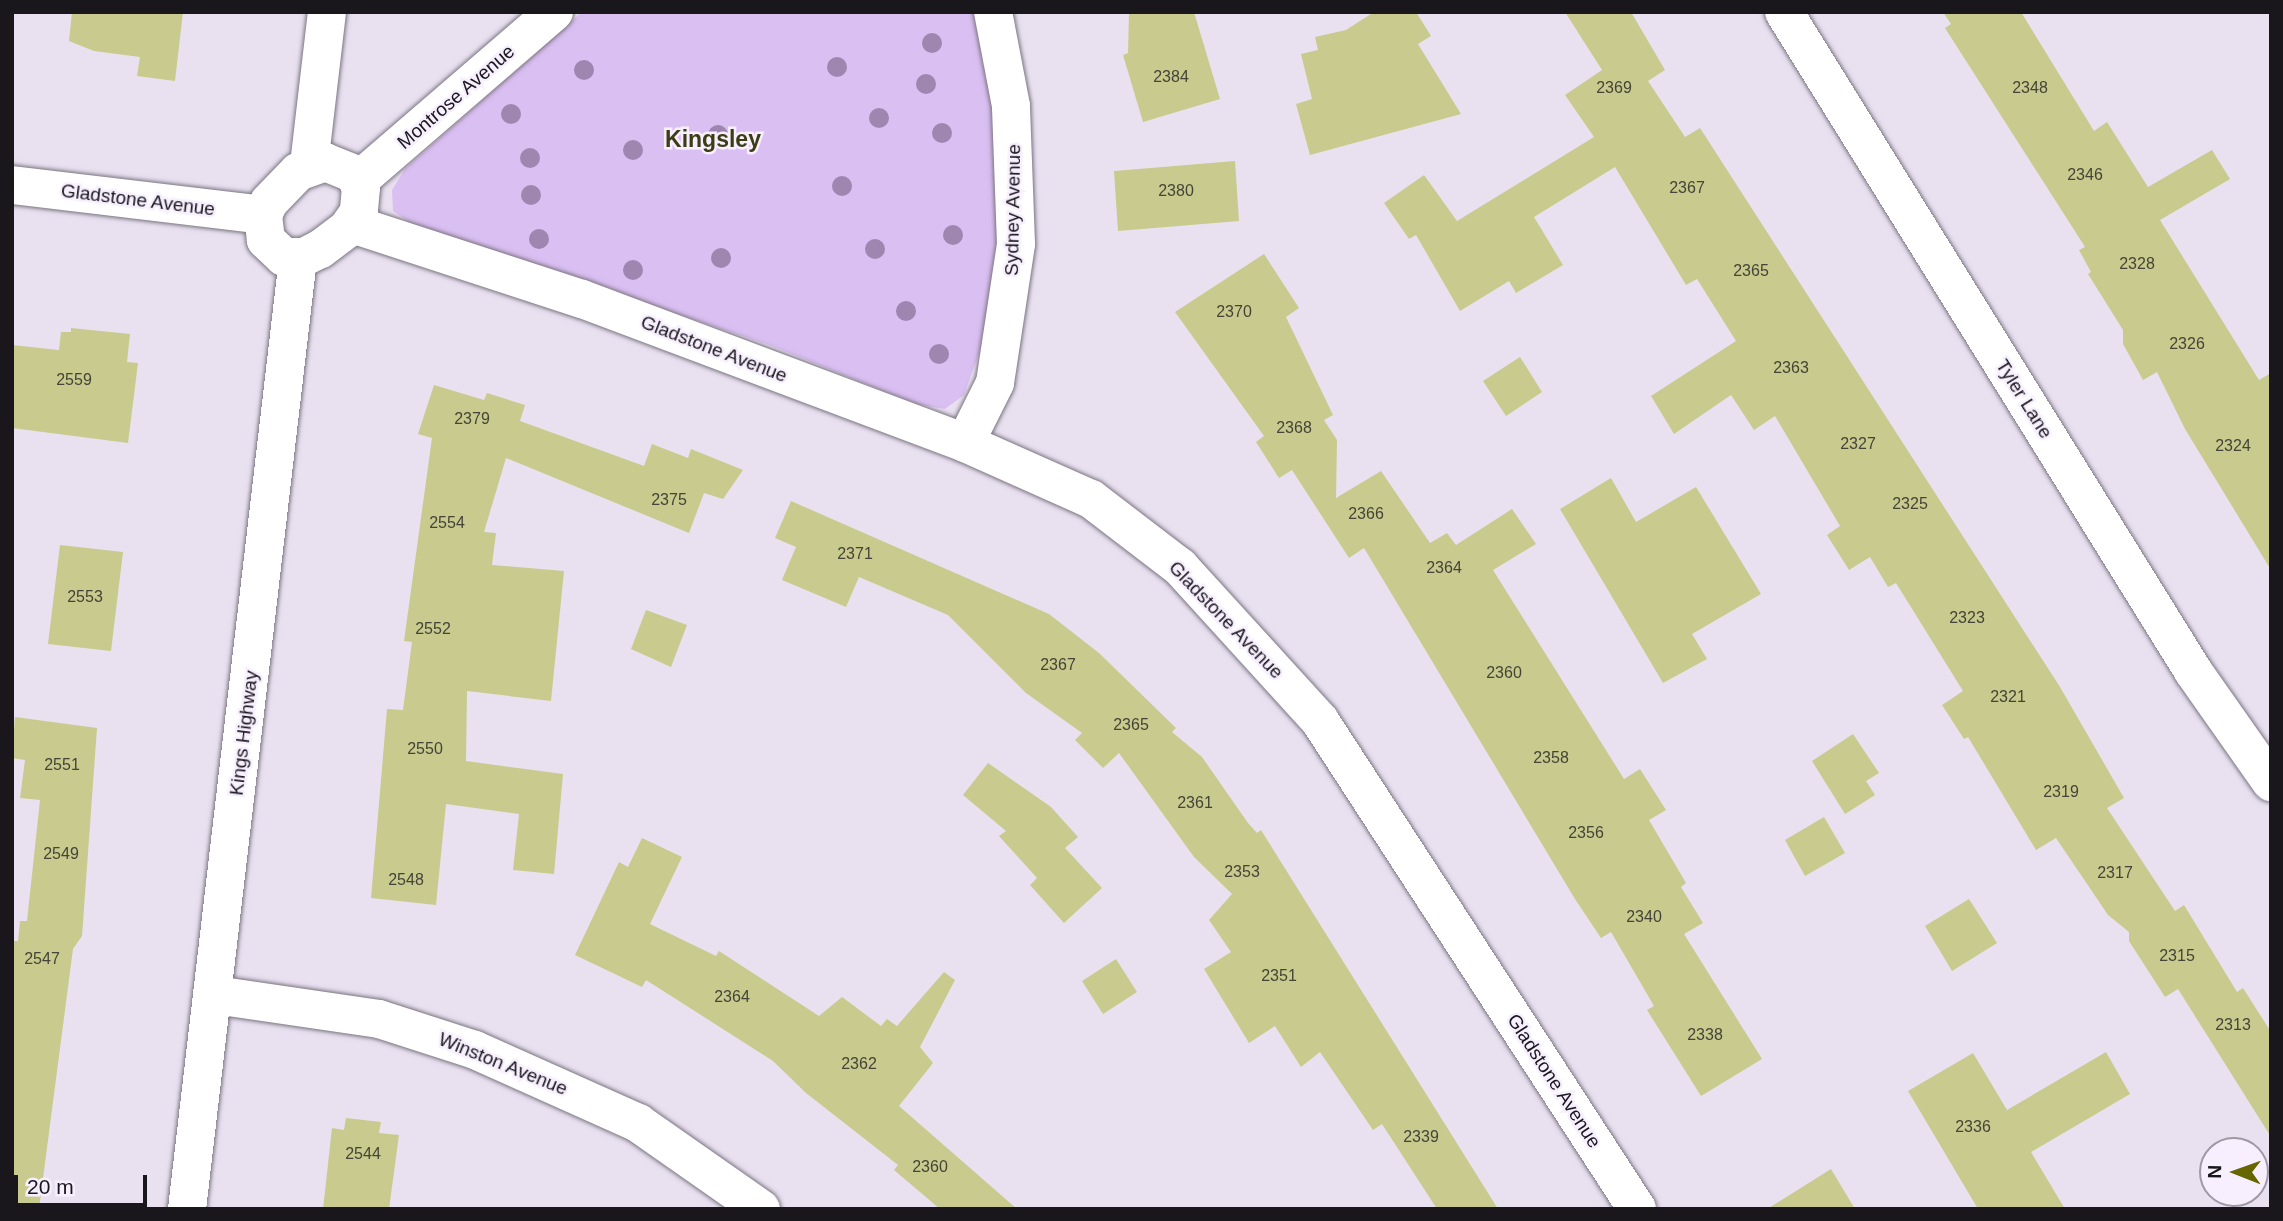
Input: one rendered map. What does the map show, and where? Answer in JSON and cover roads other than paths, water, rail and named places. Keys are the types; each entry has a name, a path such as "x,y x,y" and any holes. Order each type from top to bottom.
{"street":[{"path":"309,165 327,12"},
{"name":"Montrose Avenue","path":"358,181 554,12"},
{"name":"Sydney Avenue","path":"965,443 995,383 1016,244 1012,106 993,12"},
{"name":"Tyler Lane","path":"1784,12 2193,671 2271,782"},
{"path":"325,162 342,166 358,181 363,200 352,224 320,249 298,258 275,251 266,240 263,215 269,202 309,165 325,162"},
{"name":"Gladstone Avenue","path":"12,185 263,215"},
{"name":"Gladstone Avenue","path":"352,224 582,299 965,443 1091,499 1180,567 1320,721 1637,1209"},
{"name":"Kings Highway","path":"187,1209 215,995 298,258"},
{"name":"Winston Avenue","path":"215,995 379,1019 475,1050 638,1123 761,1209"}],"district":[{"name":"Kingsley","path":"713,139"}]}
